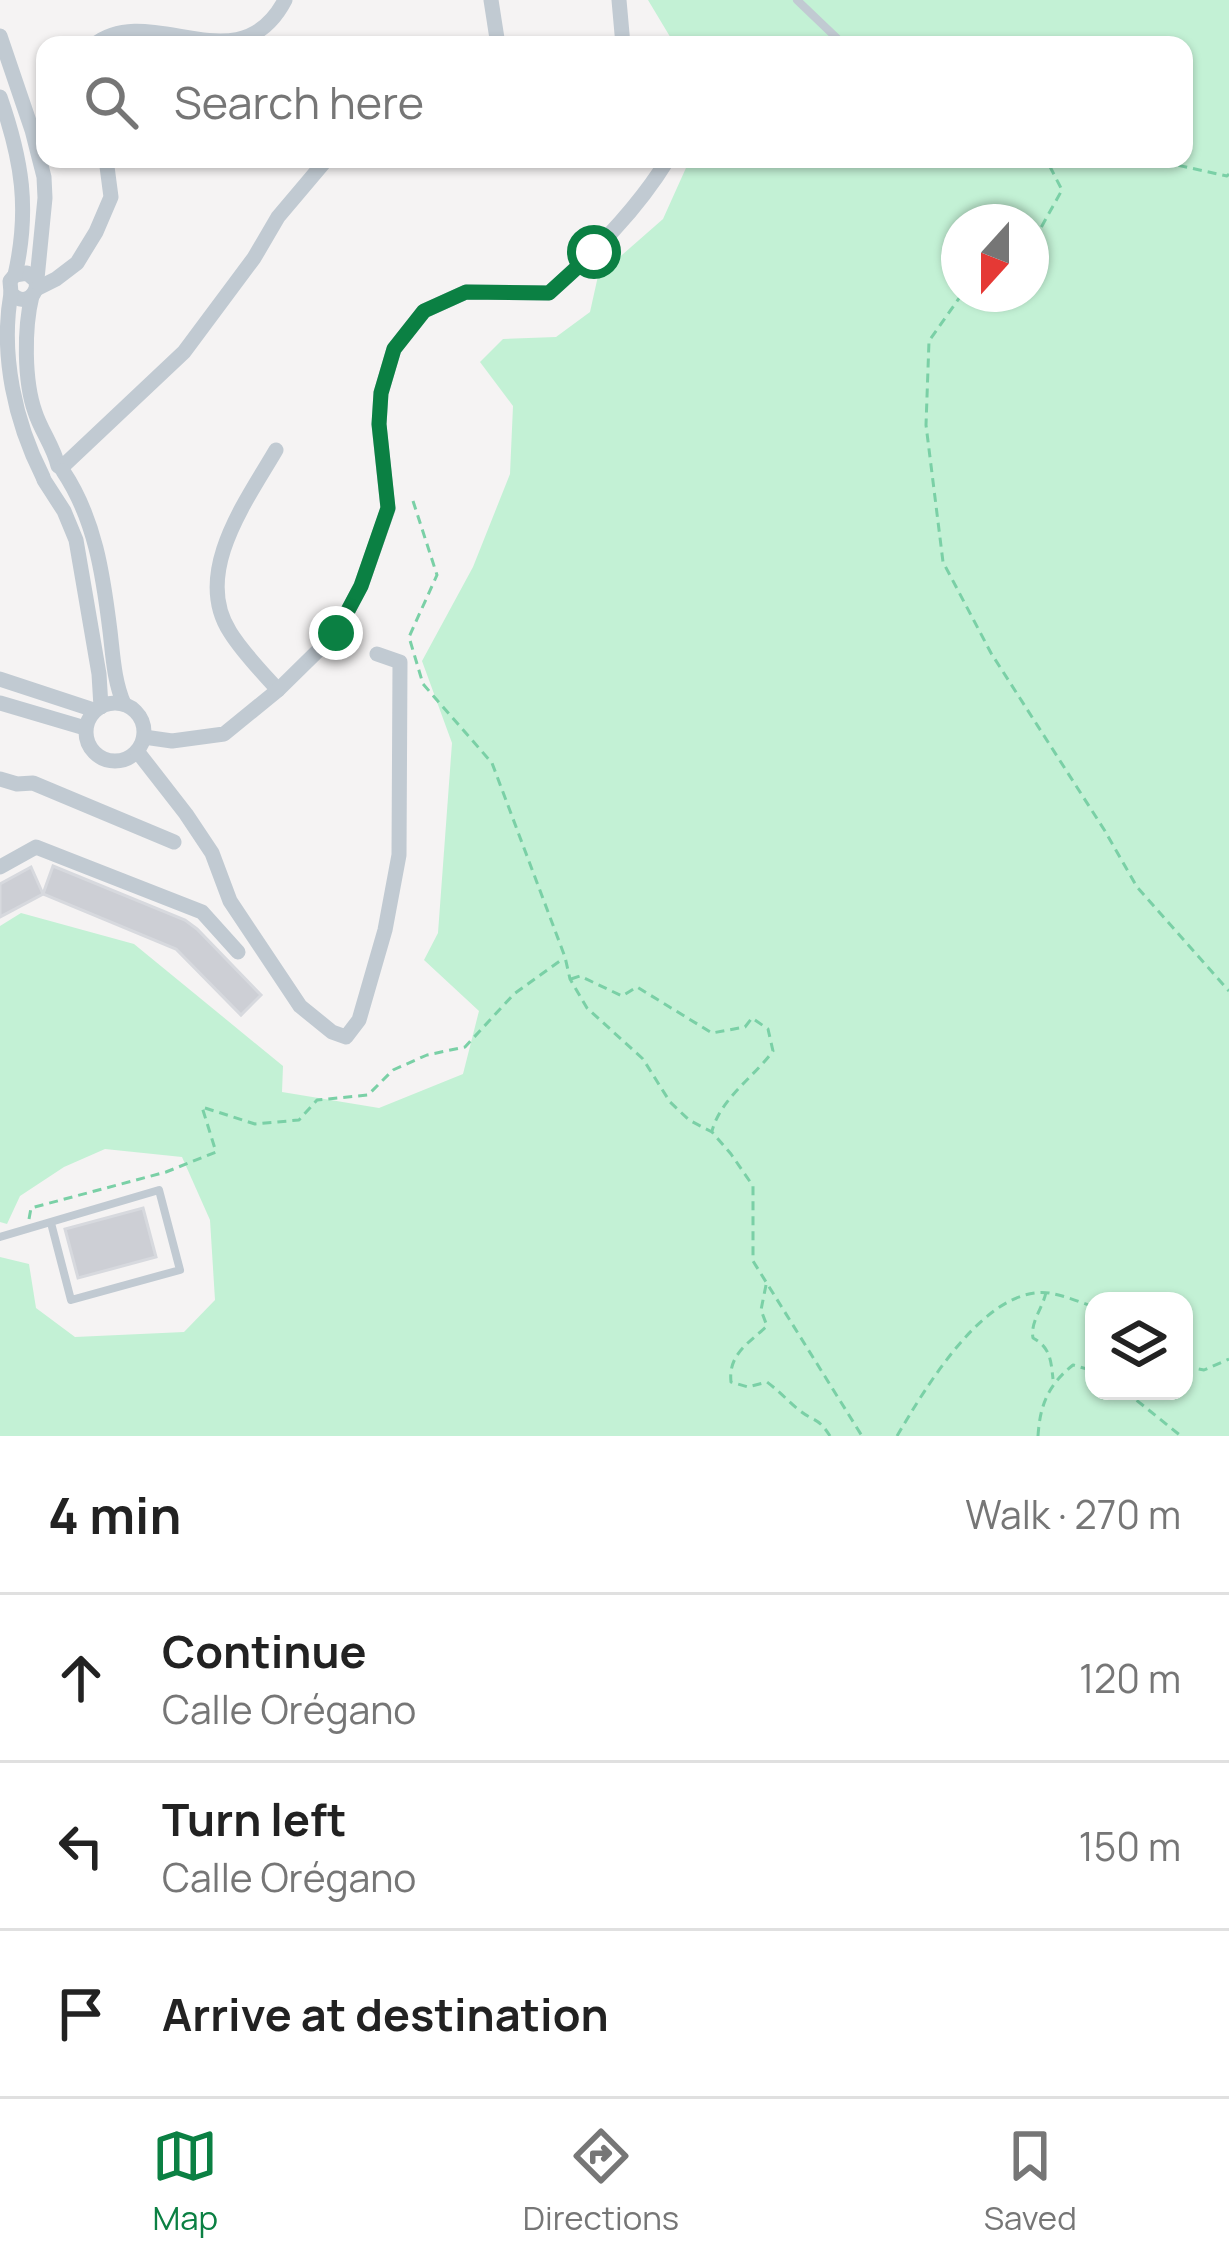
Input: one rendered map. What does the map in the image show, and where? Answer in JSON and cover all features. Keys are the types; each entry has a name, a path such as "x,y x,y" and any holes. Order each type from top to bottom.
{"street":[{"path":"244,36 273,22 285,0"},
{"path":"491,0 497,36"},
{"path":"619,0 622,36"},
{"path":"108,36 123,27 196,36"},
{"path":"0,36 36,142"},
{"path":"0,97 23,180 23,228 6,320 9,383 16,415 76,540 99,674 97,708 85,728 87,740 100,756 120,760 140,744 224,734 278,691 336,633 361,586 388,508 379,424 381,393 394,349 424,311 466,292 549,293 594,252 662,168"},
{"path":"42,168 45,198 26,340 34,410 63,478 56,484 44,478"},
{"path":"11,293 21,299 76,262 111,197 107,168"},
{"path":"60,469 184,352 254,258 278,217 319,168"},
{"path":"15,275 27,273 35,289"},
{"path":"276,450 229,532 215,585 227,629 278,691"},
{"path":"60,469 84,506 103,571 116,680 124,704"},
{"path":"0,679 97,708 124,704 140,716 140,744 212,853 230,901 300,1006 332,1032 346,1037 358,1020 385,930 399,855 400,662 377,654"},
{"path":"0,703 85,728"},
{"path":"0,779 33,783 174,842"},
{"path":"0,867 36,847 202,912 238,952"}],"lane":[{"path":"797,0 835,36"},
{"path":"0,1237 159,1190 180,1270 70,1300 51,1223"}],"path":[{"path":"1049,213 1062,190 1051,168"},
{"path":"1190,168 1229,174"},
{"path":"949,312 929,341 926,425 943,562 991,653 1137,887 1229,991"},
{"path":"412,501 437,574 409,637 424,684 491,763 570,979 587,1007 643,1058 670,1102 689,1120 712,1132 752,1186 753,1261 862,1436"},
{"path":"28,1230 32,1208 166,1172 216,1153 202,1107 255,1124 298,1120 317,1100 368,1095 393,1070 465,1046 514,994 565,957"},
{"path":"570,979 580,976 622,996 637,987 712,1033 746,1027 752,1018 768,1029 773,1051 720,1108 712,1132"},
{"path":"766,1284 761,1310 767,1326 737,1351 731,1382 748,1387 767,1382 821,1421 830,1436"},
{"path":"1046,1292 1032,1329 1033,1338 1044,1343 1050,1357 1053,1381"},
{"path":"897,1436 971,1330 1004,1302 1046,1292 1085,1304"},
{"path":"1193,1368 1204,1370 1229,1359"},
{"path":"1038,1436 1039,1411 1053,1381 1073,1365 1085,1368"},
{"path":"1137,1400 1181,1436"}],"green space":[{"path":"648,0 1229,0 1229,1436 0,1436 0,1257 29,1264 36,1308 75,1337 184,1332 215,1300 210,1220 182,1157 105,1149 64,1167 20,1196 7,1224 0,1222 0,926 21,913 134,944 283,1066 282,1092 379,1108 463,1074 479,1011 424,960 438,933 452,743 422,661 473,567 510,474 513,406 480,362 503,339 556,337 590,312 598,276 663,219 686,168 1193,168 1193,36 670,36"}],"building":[{"path":"53,866 185,920 261,995 241,1015 176,949 43,894"},
{"path":"31,867 43,894 0,917 0,884"},
{"path":"143,1208 156,1257 78,1278 65,1229"}],"route":[{"path":"336,633 361,586 388,508 379,424 381,393 394,349 424,311 466,292 549,293 594,252"}]}
